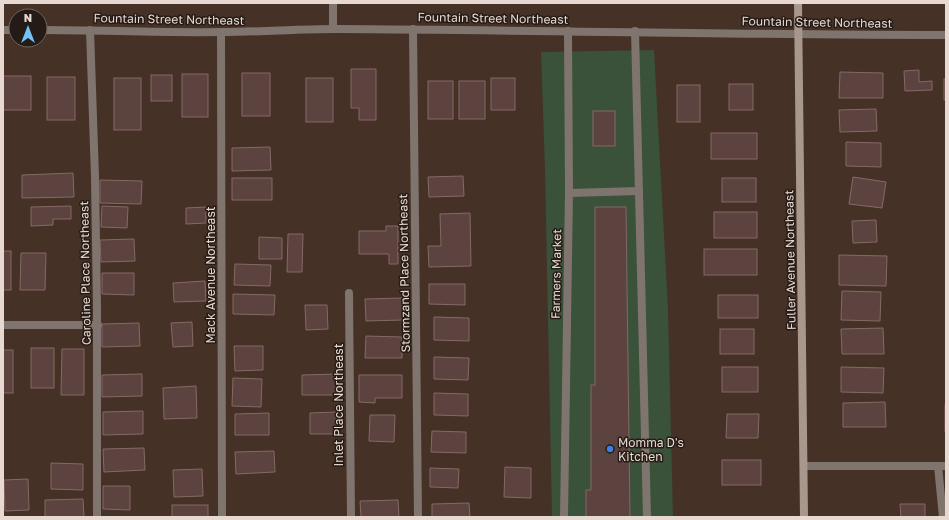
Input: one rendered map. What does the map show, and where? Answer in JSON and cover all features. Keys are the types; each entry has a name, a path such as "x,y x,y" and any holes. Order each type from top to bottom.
{"main road":[{"name":"Fuller Avenue Northeast","path":"798,3 804,517"}],"street":[{"path":"333,3 333,29"},
{"name":"Fountain Street Northeast","path":"48,30 221,32 333,29 413,29 636,31 798,35 946,35"},
{"name":"Stormzand Place Northeast","path":"413,29 418,517"},
{"name":"Caroline Place Northeast","path":"90,30 98,325 97,517"},
{"name":"Farmers Market","path":"564,517 569,193 568,31"},
{"path":"636,31 647,517"},
{"name":"Mack Avenue Northeast","path":"221,32 222,517"},
{"path":"569,193 639,191"},
{"name":"Inlet Place Northeast","path":"349,293 351,517"},
{"path":"3,325 98,325"},
{"path":"804,466 942,466 943,517"}],"green space":[{"path":"654,50 668,309 673,517 552,517 545,170 541,52"}],"building":[{"path":"351,69 376,69 376,120 359,120 359,108 351,108"},
{"path":"919,70 919,82 932,81 932,90 905,91 904,71"},
{"path":"840,72 883,73 883,98 839,98"},
{"path":"242,73 270,73 270,116 242,116"},
{"path":"182,74 208,74 208,117 182,117"},
{"path":"151,75 172,75 172,101 151,101"},
{"path":"3,76 31,76 31,110 3,110"},
{"path":"47,77 75,77 75,120 47,120"},
{"path":"114,78 141,78 141,130 114,130"},
{"path":"306,78 333,78 333,122 306,122"},
{"path":"491,78 515,78 515,110 491,110"},
{"path":"944,79 946,79 946,100 944,100"},
{"path":"428,81 453,81 453,119 428,119"},
{"path":"459,81 485,81 485,119 459,119"},
{"path":"729,84 753,84 753,110 729,110"},
{"path":"677,85 700,85 700,122 677,122"},
{"path":"876,109 877,131 840,132 839,110"},
{"path":"593,111 615,111 615,146 593,146"},
{"path":"711,133 757,133 757,159 711,159"},
{"path":"846,142 881,143 881,167 846,166"},
{"path":"270,147 271,170 232,171 232,148"},
{"path":"73,173 74,197 22,198 22,175"},
{"path":"463,176 464,196 429,197 428,177"},
{"path":"853,177 886,182 882,208 849,204"},
{"path":"232,178 272,178 272,200 232,200"},
{"path":"722,178 756,178 756,202 722,202"},
{"path":"100,180 142,181 141,204 100,203"},
{"path":"71,206 71,219 53,219 53,225 31,226 31,207"},
{"path":"102,206 128,207 127,228 101,227"},
{"path":"206,207 206,223 186,224 186,208"},
{"path":"595,207 626,207 630,517 586,517 586,490 591,490 591,385 595,385"},
{"path":"714,212 757,212 757,238 714,238"},
{"path":"470,213 471,266 429,267 428,246 441,246 440,214"},
{"path":"876,220 877,242 853,243 852,221"},
{"path":"386,226 398,226 398,264 389,264 389,254 359,254 359,231 386,231"},
{"path":"288,234 303,234 302,272 287,272"},
{"path":"259,237 282,238 282,259 259,259"},
{"path":"134,239 135,261 101,262 100,240"},
{"path":"704,249 757,249 757,275 704,275"},
{"path":"3,251 11,251 11,290 3,290"},
{"path":"21,253 46,253 45,290 20,290"},
{"path":"839,255 887,256 886,286 839,285"},
{"path":"235,264 271,265 270,286 234,285"},
{"path":"102,273 134,273 134,295 102,294"},
{"path":"205,281 206,301 174,302 173,283"},
{"path":"429,284 465,284 465,305 429,304"},
{"path":"842,291 881,292 880,321 841,320"},
{"path":"233,294 275,295 274,315 233,314"},
{"path":"718,295 758,295 758,318 718,318"},
{"path":"402,298 403,320 366,321 365,299"},
{"path":"305,305 327,305 328,329 306,330"},
{"path":"434,317 469,318 469,341 434,340"},
{"path":"192,322 193,346 173,347 171,323"},
{"path":"139,323 140,346 102,347 102,324"},
{"path":"883,328 884,354 842,354 841,329"},
{"path":"720,329 754,329 754,354 720,354"},
{"path":"366,336 402,337 402,358 365,358"},
{"path":"234,346 263,346 263,370 235,371"},
{"path":"31,348 54,348 54,388 31,388"},
{"path":"62,349 84,349 84,395 61,395"},
{"path":"3,350 13,350 13,393 3,393"},
{"path":"434,357 469,358 468,380 434,379"},
{"path":"722,367 758,367 758,392 722,392"},
{"path":"841,367 884,368 883,393 841,392"},
{"path":"142,374 142,396 102,397 102,375"},
{"path":"336,374 337,395 302,395 302,375"},
{"path":"359,375 402,375 402,398 375,398 375,403 359,402"},
{"path":"233,378 262,379 261,407 232,406"},
{"path":"196,386 197,418 164,419 163,388"},
{"path":"434,393 468,394 468,416 434,415"},
{"path":"885,402 886,427 843,427 843,403"},
{"path":"946,405 946,431 945,431"},
{"path":"143,411 143,434 103,435 103,412"},
{"path":"336,412 336,434 310,434 310,413"},
{"path":"269,413 269,435 235,435 235,414"},
{"path":"727,414 759,414 758,438 726,438"},
{"path":"370,415 395,415 394,442 369,441"},
{"path":"432,431 466,432 466,453 431,452"},
{"path":"144,448 145,470 104,472 103,449"},
{"path":"274,451 275,472 236,474 235,452"},
{"path":"722,460 761,460 761,485 722,485"},
{"path":"51,463 83,464 83,490 51,489"},
{"path":"505,467 531,468 531,498 504,497"},
{"path":"430,468 459,469 458,488 430,487"},
{"path":"202,469 203,496 174,497 173,470"},
{"path":"28,479 29,510 5,511 4,480"},
{"path":"103,486 130,486 130,510 103,509"},
{"path":"83,499 84,517 45,517 45,500"},
{"path":"398,500 399,517 361,517 360,501"},
{"path":"469,503 470,517 432,517 432,504"},
{"path":"900,504 925,504 925,517 901,517"},
{"path":"172,505 208,505 208,517 172,517"}],"place":[{"name":"Momma D's Kitchen","path":"610,449"}]}
